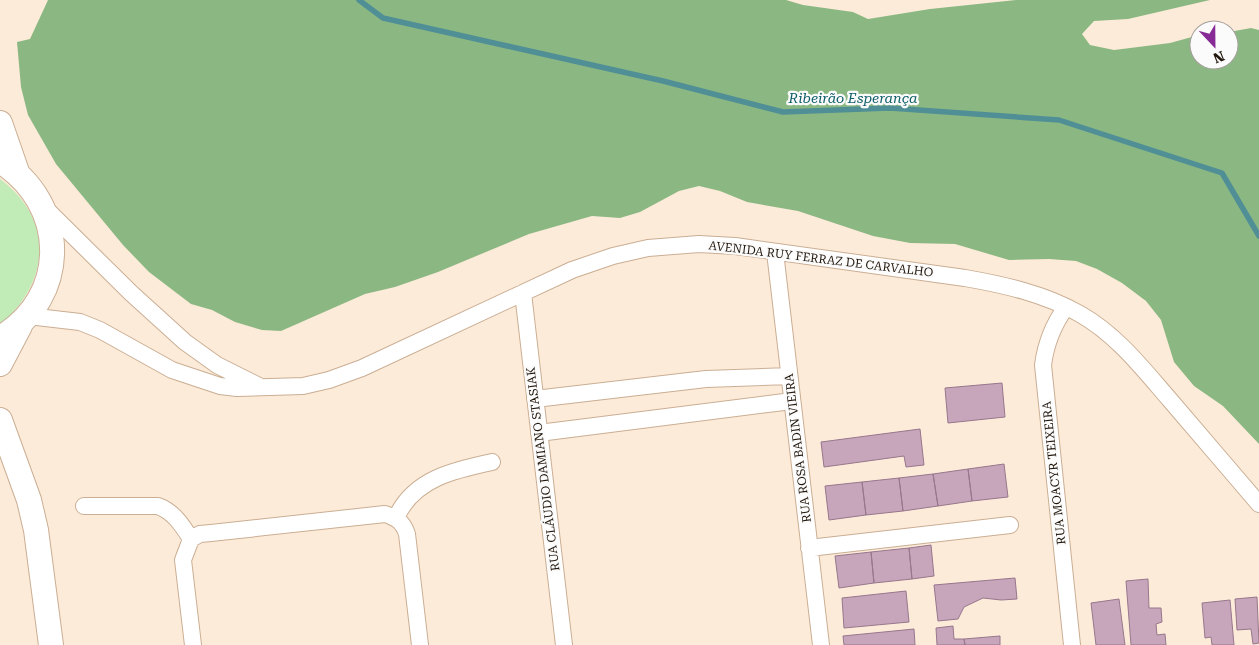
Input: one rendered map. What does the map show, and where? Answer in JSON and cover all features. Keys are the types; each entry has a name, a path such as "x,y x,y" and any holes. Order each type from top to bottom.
{"main road":[{"path":"0,123 8,167 34,191 43,205 52,238 53,255 44,290 0,364"},
{"path":"0,338 26,318"},
{"path":"0,420 29,500 36,530 51,645"}],"street":[{"path":"43,205 131,293 185,342 217,365 261,387"},
{"name":"AVENIDA RUY FERRAZ DE CARVALHO","path":"26,318 63,319 87,325 172,370 196,379 237,388 303,386 329,380 391,355 572,270 613,256 648,248 700,244 775,252 995,283 1036,295 1066,307 1094,323 1130,354 1259,504"},
{"name":"RUA ROSA BADIN VIEIRA","path":"775,252 821,645"},
{"name":"RUA CLÁUDIO DAMIANO STASIAK","path":"523,293 564,645"},
{"name":"RUA MOACYR TEIXEIRA","path":"1066,307 1048,339 1043,364 1072,645"},
{"path":"535,399 706,379 789,376"},
{"path":"538,433 792,400"},
{"path":"396,518 402,504 424,484 448,472 492,462"},
{"path":"84,506 158,506 167,510 178,520 191,539"},
{"path":"193,645 183,560 191,539 200,534 211,532 385,514 396,518 404,525 407,534 420,645"},
{"path":"809,548 1010,525"}],"green space":[{"path":"48,0 786,0 803,5 853,12 868,19 930,9 1016,0 1210,0 1128,19 1094,21 1082,34 1090,45 1114,50 1170,43 1189,38 1189,70 1239,70 1239,30 1251,28 1259,30 1259,444 1223,406 1194,386 1174,362 1161,320 1146,301 1122,283 1097,269 1076,261 1049,259 1009,260 955,244 910,243 873,236 798,211 747,202 720,191 699,186 679,191 640,212 620,218 592,216 529,234 438,272 395,287 365,294 281,331 262,330 235,322 212,310 191,304 149,272 123,245 56,164 28,115 21,87 17,42 30,39"},
{"path":"0,179 18,195 30,213 37,232 39,251 36,271 29,290 17,308 0,325"}],"building":[{"path":"1002,383 1005,417 948,423 945,388"},
{"path":"920,429 924,465 906,467 904,456 824,467 821,442"},
{"path":"1004,464 1008,497 972,501 968,469"},
{"path":"968,469 972,501 938,506 933,474"},
{"path":"933,474 938,506 903,511 899,478"},
{"path":"899,478 903,511 866,515 862,482"},
{"path":"862,482 866,515 829,520 825,486"},
{"path":"931,545 934,576 912,579 909,548"},
{"path":"909,548 912,579 874,583 871,552"},
{"path":"871,552 874,583 839,588 835,556"},
{"path":"1015,578 1017,599 983,598 964,607 958,619 938,621 934,585"},
{"path":"1148,579 1149,608 1161,608 1162,622 1156,624 1157,635 1165,634 1166,645 1131,645 1126,581"},
{"path":"906,591 909,622 844,628 842,598"},
{"path":"1257,597 1259,643 1253,644 1251,629 1237,630 1235,599"},
{"path":"1119,599 1125,645 1096,645 1091,603"},
{"path":"1230,600 1234,645 1212,645 1211,637 1205,638 1202,603"},
{"path":"953,626 954,639 964,639 965,645 937,645 936,628"},
{"path":"914,629 915,645 844,645 843,636"},
{"path":"1000,636 1000,645 965,645 964,639"}],"waterway":[{"name":"Ribeirão Esperança","path":"359,0 383,18 663,81 783,112 890,108 1059,120 1222,173 1259,236"}]}
